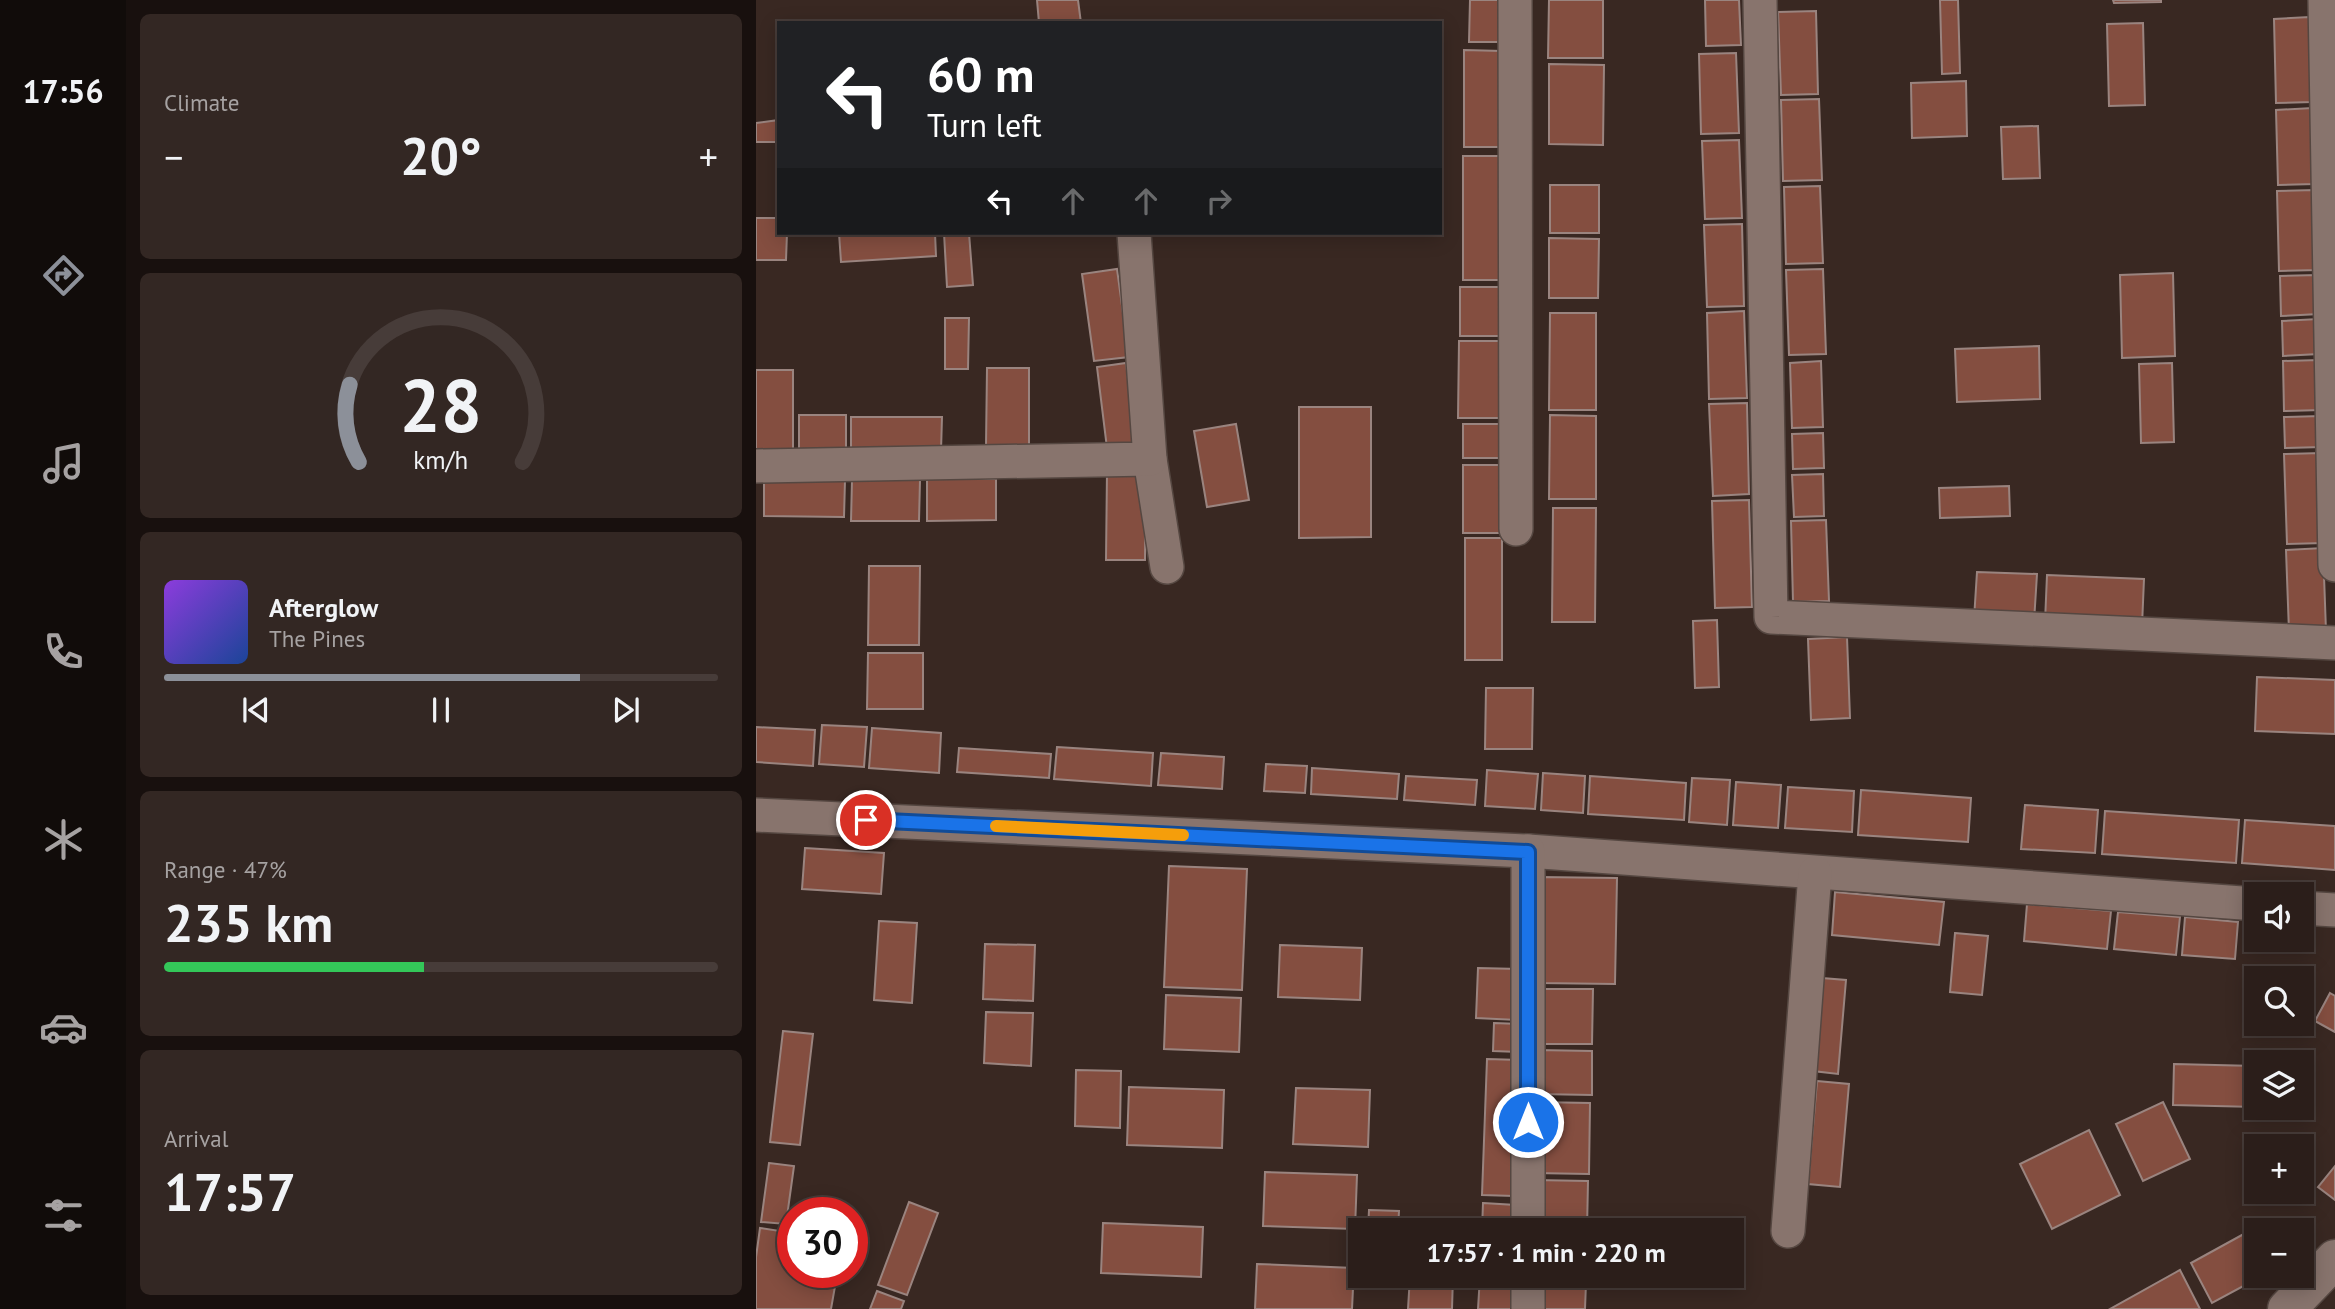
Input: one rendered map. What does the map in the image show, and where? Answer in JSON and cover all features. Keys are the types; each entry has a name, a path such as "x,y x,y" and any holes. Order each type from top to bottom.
{"street":[{"path":"1515,0 1516,529"},
{"path":"1760,0 1771,617 2335,643"},
{"path":"2325,0 2335,565"},
{"path":"1134,235 1150,459 1167,567"},
{"path":"756,466 1150,459"},
{"path":"756,815 1528,852 2244,903"},
{"path":"1528,852 1528,1218"},
{"path":"1788,1231 1815,873"},
{"path":"2314,909 2335,910"},
{"path":"2287,1309 2335,1259"},
{"path":"1528,1288 1528,1309"}],"building":[{"path":"1037,0 1078,0 1081,21 1039,21"},
{"path":"1470,0 1503,0 1503,42 1469,42"},
{"path":"1549,0 1603,0 1603,58 1548,58"},
{"path":"1705,0 1739,0 1741,45 1706,46"},
{"path":"1940,0 1958,0 1960,73 1942,74"},
{"path":"2113,0 2161,0 2161,2 2114,3"},
{"path":"1816,11 1818,94 1781,95 1778,12"},
{"path":"2309,17 2312,102 2276,103 2274,19"},
{"path":"2143,23 2145,105 2109,106 2107,24"},
{"path":"1464,50 1502,51 1502,147 1464,147"},
{"path":"1736,53 1739,133 1701,134 1699,54"},
{"path":"1549,64 1604,65 1603,145 1549,144"},
{"path":"1966,81 1967,136 1912,138 1911,83"},
{"path":"1819,99 1822,180 1783,181 1781,100"},
{"path":"2312,108 2315,184 2278,185 2276,110"},
{"path":"777,120 777,142 756,142 756,123"},
{"path":"2038,126 2040,178 2003,179 2001,127"},
{"path":"1739,140 1742,218 1705,219 1702,141"},
{"path":"1463,156 1502,156 1502,280 1463,280"},
{"path":"1550,185 1599,185 1599,233 1550,233"},
{"path":"1820,186 1823,263 1786,264 1784,187"},
{"path":"2315,190 2318,270 2279,271 2277,191"},
{"path":"756,218 777,218 777,235 787,235 786,260 756,260"},
{"path":"1742,224 1744,306 1707,307 1704,225"},
{"path":"839,235 935,235 936,256 841,262"},
{"path":"944,235 969,235 973,285 947,287"},
{"path":"1549,238 1599,239 1598,298 1549,298"},
{"path":"1117,269 1129,357 1094,361 1082,274"},
{"path":"1823,269 1826,354 1789,355 1786,270"},
{"path":"2173,273 2175,356 2122,358 2120,275"},
{"path":"2318,275 2319,314 2281,316 2280,276"},
{"path":"1460,287 1501,287 1501,336 1460,336"},
{"path":"1744,311 1747,398 1709,399 1707,313"},
{"path":"1550,313 1596,313 1596,410 1549,410"},
{"path":"945,318 969,318 968,369 945,369"},
{"path":"2318,319 2319,354 2283,356 2282,321"},
{"path":"1459,341 1503,341 1502,418 1458,418"},
{"path":"2039,346 2040,399 1957,402 1955,349"},
{"path":"2319,360 2321,410 2284,411 2283,361"},
{"path":"1821,361 1823,427 1792,428 1790,363"},
{"path":"1126,363 1136,444 1107,448 1097,367"},
{"path":"2172,363 2174,442 2141,443 2139,364"},
{"path":"987,368 1029,368 1029,446 986,446"},
{"path":"756,370 793,370 793,451 756,451"},
{"path":"1747,403 1749,494 1713,496 1709,404"},
{"path":"1299,407 1371,407 1371,537 1299,538"},
{"path":"799,415 846,415 846,453 799,452"},
{"path":"1550,415 1596,416 1596,499 1549,499"},
{"path":"2321,416 2322,447 2285,448 2284,417"},
{"path":"851,417 942,417 941,451 851,451"},
{"path":"1236,424 1249,500 1207,507 1194,431"},
{"path":"1463,424 1502,424 1502,458 1463,458"},
{"path":"1823,433 1824,468 1793,469 1792,434"},
{"path":"2321,453 2324,543 2287,544 2284,454"},
{"path":"1463,465 1503,465 1502,533 1463,533"},
{"path":"1107,471 1146,471 1145,560 1106,560"},
{"path":"1823,474 1824,516 1794,517 1792,475"},
{"path":"927,479 996,479 996,520 927,521"},
{"path":"764,480 845,480 844,517 764,516"},
{"path":"852,480 920,480 919,521 851,521"},
{"path":"2009,486 2010,516 1940,518 1939,488"},
{"path":"1749,500 1752,607 1715,608 1712,501"},
{"path":"1553,508 1596,508 1595,622 1552,622"},
{"path":"1826,520 1829,601 1793,602 1791,521"},
{"path":"1465,538 1502,538 1502,660 1465,660"},
{"path":"2323,548 2326,631 2289,632 2286,550"},
{"path":"869,566 920,566 919,645 868,645"},
{"path":"1977,572 2037,574 2034,622 1974,619"},
{"path":"2047,575 2144,579 2142,626 2045,622"},
{"path":"1717,620 1719,687 1695,688 1693,621"},
{"path":"1847,637 1850,718 1811,720 1808,639"},
{"path":"868,653 923,653 923,709 867,709"},
{"path":"2257,677 2335,680 2335,734 2255,731"},
{"path":"1486,688 1533,688 1532,749 1485,749"},
{"path":"822,725 867,727 864,767 819,764"},
{"path":"756,727 815,730 813,766 756,762"},
{"path":"872,728 941,733 939,773 869,768"},
{"path":"1057,747 1153,753 1151,786 1054,779"},
{"path":"959,748 1051,754 1049,778 957,772"},
{"path":"1161,753 1224,757 1222,789 1158,785"},
{"path":"1266,764 1307,766 1305,793 1264,791"},
{"path":"1312,768 1399,774 1397,799 1311,794"},
{"path":"1487,770 1538,774 1535,809 1485,806"},
{"path":"1543,773 1585,776 1583,813 1541,810"},
{"path":"1406,776 1477,780 1475,805 1404,800"},
{"path":"1590,776 1686,783 1684,820 1588,814"},
{"path":"1692,778 1730,780 1727,825 1689,822"},
{"path":"1736,782 1781,785 1778,828 1733,825"},
{"path":"1788,787 1854,791 1852,832 1785,828"},
{"path":"1861,790 1971,798 1968,842 1858,835"},
{"path":"2025,805 2098,810 2095,853 2021,849"},
{"path":"2105,811 2239,820 2236,863 2102,854"},
{"path":"2245,820 2335,826 2335,870 2242,863"},
{"path":"805,848 884,853 881,894 802,889"},
{"path":"1169,866 1247,869 1242,990 1164,987"},
{"path":"1540,877 1617,878 1615,984 1539,983"},
{"path":"1835,892 1944,902 1939,945 1832,935"},
{"path":"2027,904 2111,911 2107,949 2024,941"},
{"path":"2118,912 2180,917 2176,955 2114,949"},
{"path":"2185,917 2238,922 2235,959 2182,955"},
{"path":"879,921 917,923 912,1003 874,1000"},
{"path":"1955,933 1988,936 1982,995 1950,992"},
{"path":"985,944 1035,945 1033,1001 983,999"},
{"path":"1280,945 1362,948 1360,1000 1278,997"},
{"path":"1478,968 1519,969 1517,1020 1476,1018"},
{"path":"1822,978 1846,980 1838,1074 1813,1071"},
{"path":"1539,989 1593,989 1592,1044 1538,1044"},
{"path":"2330,993 2335,996 2335,1032 2315,1021"},
{"path":"1166,995 1241,998 1239,1052 1164,1049"},
{"path":"986,1012 1033,1013 1031,1066 984,1063"},
{"path":"1494,1023 1520,1024 1519,1052 1493,1051"},
{"path":"783,1031 813,1034 800,1145 770,1142"},
{"path":"1537,1050 1592,1051 1592,1095 1537,1094"},
{"path":"1487,1059 1520,1060 1514,1196 1482,1195"},
{"path":"2174,1064 2244,1066 2244,1107 2173,1105"},
{"path":"1076,1070 1121,1071 1120,1128 1075,1126"},
{"path":"1817,1081 1849,1084 1840,1187 1808,1184"},
{"path":"1129,1087 1224,1090 1222,1148 1127,1145"},
{"path":"1296,1088 1370,1090 1368,1147 1293,1144"},
{"path":"1536,1102 1590,1103 1589,1174 1534,1173"},
{"path":"2163,1102 2190,1159 2143,1181 2116,1124"},
{"path":"2089,1130 2120,1195 2052,1229 2020,1164"},
{"path":"769,1163 794,1166 790,1197 777,1197 777,1223 761,1222"},
{"path":"2335,1166 2335,1200 2318,1187"},
{"path":"1265,1172 1357,1175 1355,1218 1348,1218 1348,1229 1263,1226"},
{"path":"1535,1180 1588,1181 1587,1218 1534,1218"},
{"path":"909,1202 938,1213 907,1295 878,1285"},
{"path":"1483,1203 1516,1205 1515,1218 1482,1218"},
{"path":"1369,1210 1399,1211 1399,1218 1369,1218"},
{"path":"1103,1223 1203,1227 1201,1277 1101,1273"},
{"path":"760,1228 777,1231 777,1288 835,1288 831,1309 756,1309 756,1257"},
{"path":"2244,1234 2244,1286 2212,1303 2191,1263"},
{"path":"1257,1264 1348,1268 1348,1288 1353,1288 1352,1309 1255,1309"},
{"path":"2180,1270 2200,1309 2110,1309"},
{"path":"1409,1288 1453,1288 1452,1309 1408,1309"},
{"path":"1479,1288 1513,1288 1512,1309 1478,1309"},
{"path":"1537,1288 1586,1288 1585,1309 1536,1309"},
{"path":"877,1291 904,1301 901,1309 870,1309"}],"slow traffic":[{"path":"996,826 1183,835"}],"route":[{"path":"866,820 1528,852 1528,1122"}]}
